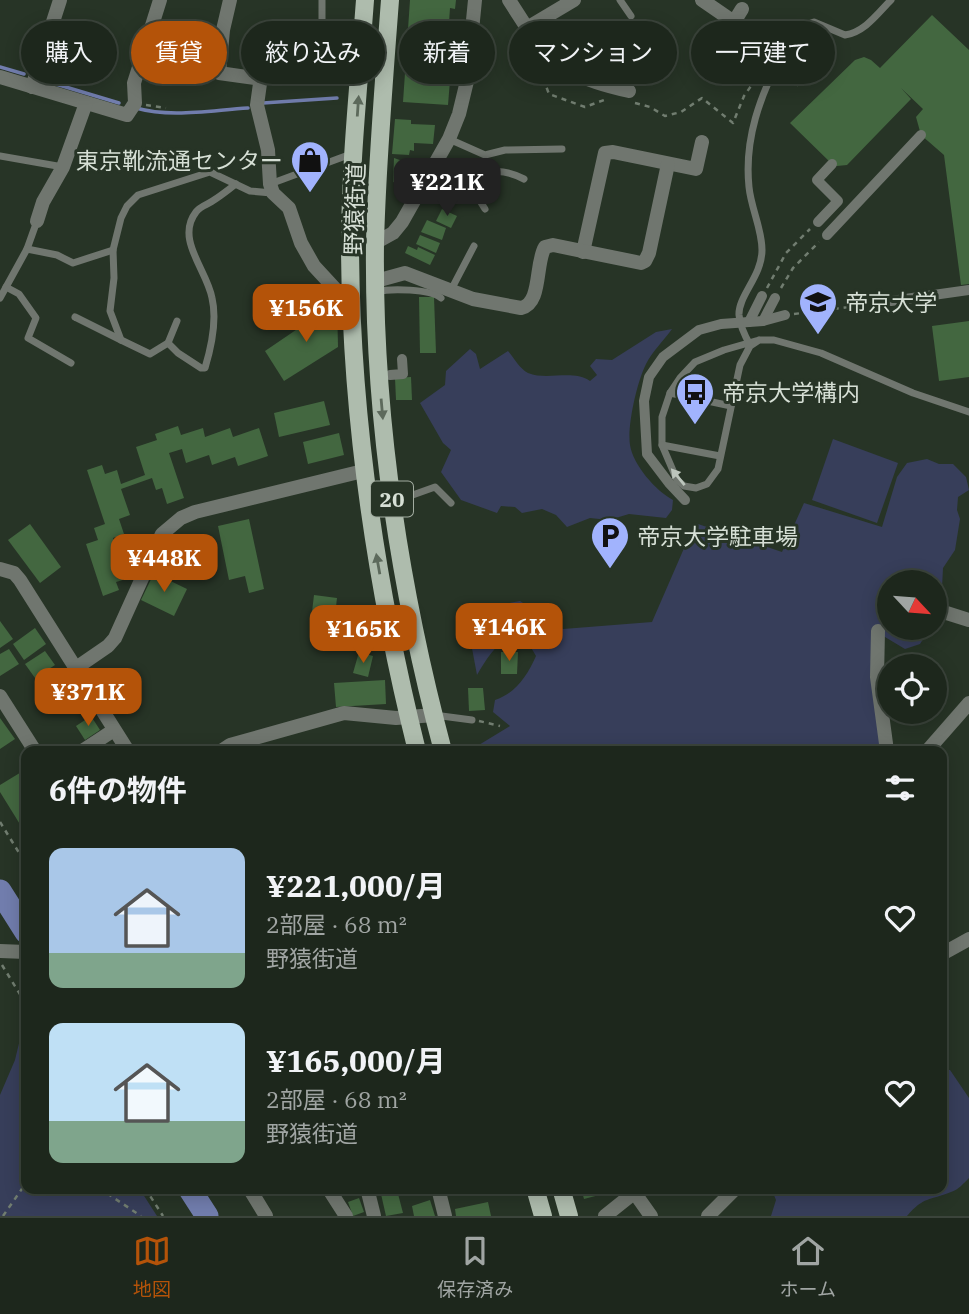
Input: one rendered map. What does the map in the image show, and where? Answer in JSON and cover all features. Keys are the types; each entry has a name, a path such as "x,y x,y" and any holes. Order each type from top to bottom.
{"main road":[{"name":"野猿街道","path":"364,21 365,0"},
{"name":"野猿街道","path":"390,0 376,243 382,407 392,502 416,639 442,746"},
{"name":"野猿街道","path":"360,84 351,247 355,388 363,471 390,629 416,746"},
{"path":"354,173 359,181 366,182 379,172"},
{"path":"351,247 376,243"},
{"path":"537,1194 543,1216"},
{"path":"563,1194 569,1216"}],"street":[{"path":"32,87 60,0"},
{"path":"0,77 127,115 135,103 134,83 160,0"},
{"path":"230,0 223,30 219,72 241,76"},
{"path":"376,243 393,233 449,139 467,81 475,0"},
{"path":"509,0 522,21"},
{"path":"540,21 573,0"},
{"path":"702,0 734,22 742,9"},
{"path":"260,84 257,105 268,150 271,188 289,208 301,243 314,266 338,292 351,297"},
{"path":"603,84 629,91"},
{"path":"37,221 43,202 63,167 86,103"},
{"path":"827,235 921,135"},
{"path":"583,251 605,153 612,152 696,169 702,142"},
{"path":"376,287 405,273 446,294 526,308 532,302 541,254 545,247 553,245 636,263 645,261 668,164"},
{"path":"818,222 838,201 817,180 832,164"},
{"path":"891,301 969,290"},
{"path":"745,323 762,296"},
{"path":"763,321 775,298"},
{"path":"685,500 647,454 644,401 649,377 663,357 699,330 721,324 763,321 786,315"},
{"path":"390,375 403,374 402,359"},
{"path":"76,668 115,638 155,545 171,524 195,512 363,471"},
{"path":"0,569 9,570 20,580 125,746"},
{"path":"947,613 969,620"},
{"path":"878,640 877,677 886,746"},
{"path":"0,696 32,746"},
{"path":"931,746 969,703"},
{"path":"228,746 344,713 408,718 433,715"},
{"path":"90,746 114,730"},
{"path":"947,951 969,939"},
{"path":"0,951 21,952"},
{"path":"253,1194 266,1216"},
{"path":"332,1194 346,1216"},
{"path":"368,1194 374,1216"},
{"path":"440,1194 445,1216"},
{"path":"605,1216 632,1194"},
{"path":"639,1194 651,1216"},
{"path":"708,1216 730,1194"}],"lane":[{"path":"322,0 322,21"},
{"path":"620,0 631,16"},
{"path":"891,0 864,27 850,35 814,22 799,27 772,73 758,107 750,141 749,189 762,250 758,273 739,311 745,323 749,345 740,365 718,468 707,484 696,488 684,486 673,472 662,445 662,416 670,393 680,378 695,362 709,355 749,345 759,340 774,340 821,353 913,393 969,412"},
{"path":"449,139 485,155 505,150 562,149"},
{"path":"121,340 110,311 114,278 113,250 121,218 127,205 138,195 210,172 250,191 271,188 355,153"},
{"path":"0,156 63,167"},
{"path":"432,170 470,185 485,209"},
{"path":"470,185 483,173 491,171 509,172 524,179"},
{"path":"168,343 178,354 205,368 209,355 213,300 206,277 189,244 189,225 197,210 236,184"},
{"path":"0,298 27,249 37,221"},
{"path":"446,294 474,246"},
{"path":"27,249 57,255 73,263 113,250"},
{"path":"0,279 19,294 36,318 28,338 71,363"},
{"path":"75,317 150,354 168,343 177,321"},
{"path":"670,393 731,406"},
{"path":"662,445 720,456"},
{"path":"392,502 435,487 451,503"},
{"path":"433,715 472,720"}],"path":[{"path":"744,96 752,84"},
{"path":"793,84 797,86"},
{"path":"135,103 166,108"},
{"path":"762,296 786,253 818,222"},
{"path":"775,298 793,268 827,235"},
{"path":"786,315 891,301"},
{"path":"481,722 500,726"},
{"path":"0,822 21,856"},
{"path":"0,962 21,996"},
{"path":"3,1216 21,1190"},
{"path":"108,1194 141,1216"},
{"path":"149,1194 163,1216"}],"shaded area":[{"path":"672,329 646,364 639,382 629,437 632,453 640,469 673,500 672,510 666,518 629,514 609,520 590,518 567,527 556,515 542,509 522,513 515,507 501,506 497,513 461,500 441,472 451,450 443,443 420,403 445,385 446,371 470,349 476,354 480,369 508,351 528,373 576,376 590,381 597,375 590,366 596,359 612,360 656,332"},
{"path":"833,439 898,463 877,523 812,500"},
{"path":"927,459 939,464 953,464 966,477 969,490 958,497 957,510 960,519 955,550 943,570 877,570 877,724 881,724 883,746 477,746 510,726 493,712 495,700 520,683 536,656 526,639 513,633 492,652 477,675 465,611 520,601 563,629 652,622 695,523 782,552 804,503 882,527 897,477 907,463"},
{"path":"890,640 922,640 920,644 905,649"},
{"path":"21,1035 21,1194 143,1194 157,1216 0,1216 0,1095 15,1060"},
{"path":"947,1070 950,1070 969,1098 969,1178 947,1193"},
{"path":"774,1194 946,1194 923,1202 907,1216 771,1216 776,1200"}],"building":[{"path":"410,0 456,0 455,9 450,8 449,21 409,21"},
{"path":"932,15 969,50 969,284 961,285 944,155 921,135 916,117 923,109 901,88 911,99 847,165 832,164 790,123 830,84 835,84 835,79 855,60 864,57 880,68"},
{"path":"404,84 450,84 448,105 403,102"},
{"path":"395,119 411,120 411,124 435,125 433,144 414,143 414,151 410,150 409,155 392,154"},
{"path":"394,158 420,167 411,188 393,182"},
{"path":"442,209 457,216 451,228 436,221"},
{"path":"427,220 446,228 442,240 421,232"},
{"path":"420,235 440,243 436,253 416,244"},
{"path":"408,246 417,250 418,247 435,255 430,265 405,253"},
{"path":"419,297 434,297 436,353 420,353"},
{"path":"337,302 338,347 284,381 265,351"},
{"path":"969,321 969,377 939,381 932,326"},
{"path":"411,377 412,400 396,400 395,378"},
{"path":"324,401 330,425 279,437 274,413"},
{"path":"178,426 181,435 203,428 205,437 230,428 233,437 259,428 268,456 238,466 235,457 212,465 209,455 186,463 182,449 169,453 184,498 167,504 162,488 156,490 152,478 121,489 130,515 119,519 124,534 113,538 126,579 116,582 119,590 103,596 86,544 98,540 94,528 105,524 87,470 102,465 105,474 117,470 121,484 145,475 136,447 157,440 155,434"},
{"path":"339,433 344,455 308,464 303,442"},
{"path":"249,519 264,589 249,593 245,576 229,580 218,526"},
{"path":"30,524 61,567 40,583 8,540"},
{"path":"154,573 187,589 174,616 141,600"},
{"path":"314,595 337,598 333,632 310,629"},
{"path":"0,621 13,639 0,648"},
{"path":"35,628 46,644 24,660 13,644"},
{"path":"9,649 19,664 0,676 0,654"},
{"path":"45,651 55,665 35,678 25,664"},
{"path":"359,652 373,656 368,677 353,673"},
{"path":"501,652 518,652 517,674 501,674"},
{"path":"385,680 386,704 336,707 334,683"},
{"path":"468,688 483,688 485,710 469,711"},
{"path":"91,716 100,730 85,740 76,726"},
{"path":"0,718 15,739 0,749"},
{"path":"21,772 21,826 0,792 0,785"},
{"path":"381,1194 398,1194 403,1213 386,1216"},
{"path":"583,1194 603,1194 584,1199"},
{"path":"359,1198 364,1212 353,1216 348,1202"},
{"path":"430,1200 435,1216 414,1216 412,1206"},
{"path":"488,1202 491,1216 456,1216 455,1209"}],"waterway":[{"path":"0,67 21,73"},
{"path":"56,84 119,103"},
{"path":"263,103 337,98"},
{"path":"136,108 163,113 248,108"},
{"path":"0,891 21,924"},
{"path":"193,1194 207,1216"}],"place":[{"name":"東京靴流通センター","path":"310,194"},
{"name":"帝京大学","path":"818,336"},
{"name":"帝京大学構内","path":"695,426"},
{"name":"帝京大学駐車場","path":"610,570"}]}
